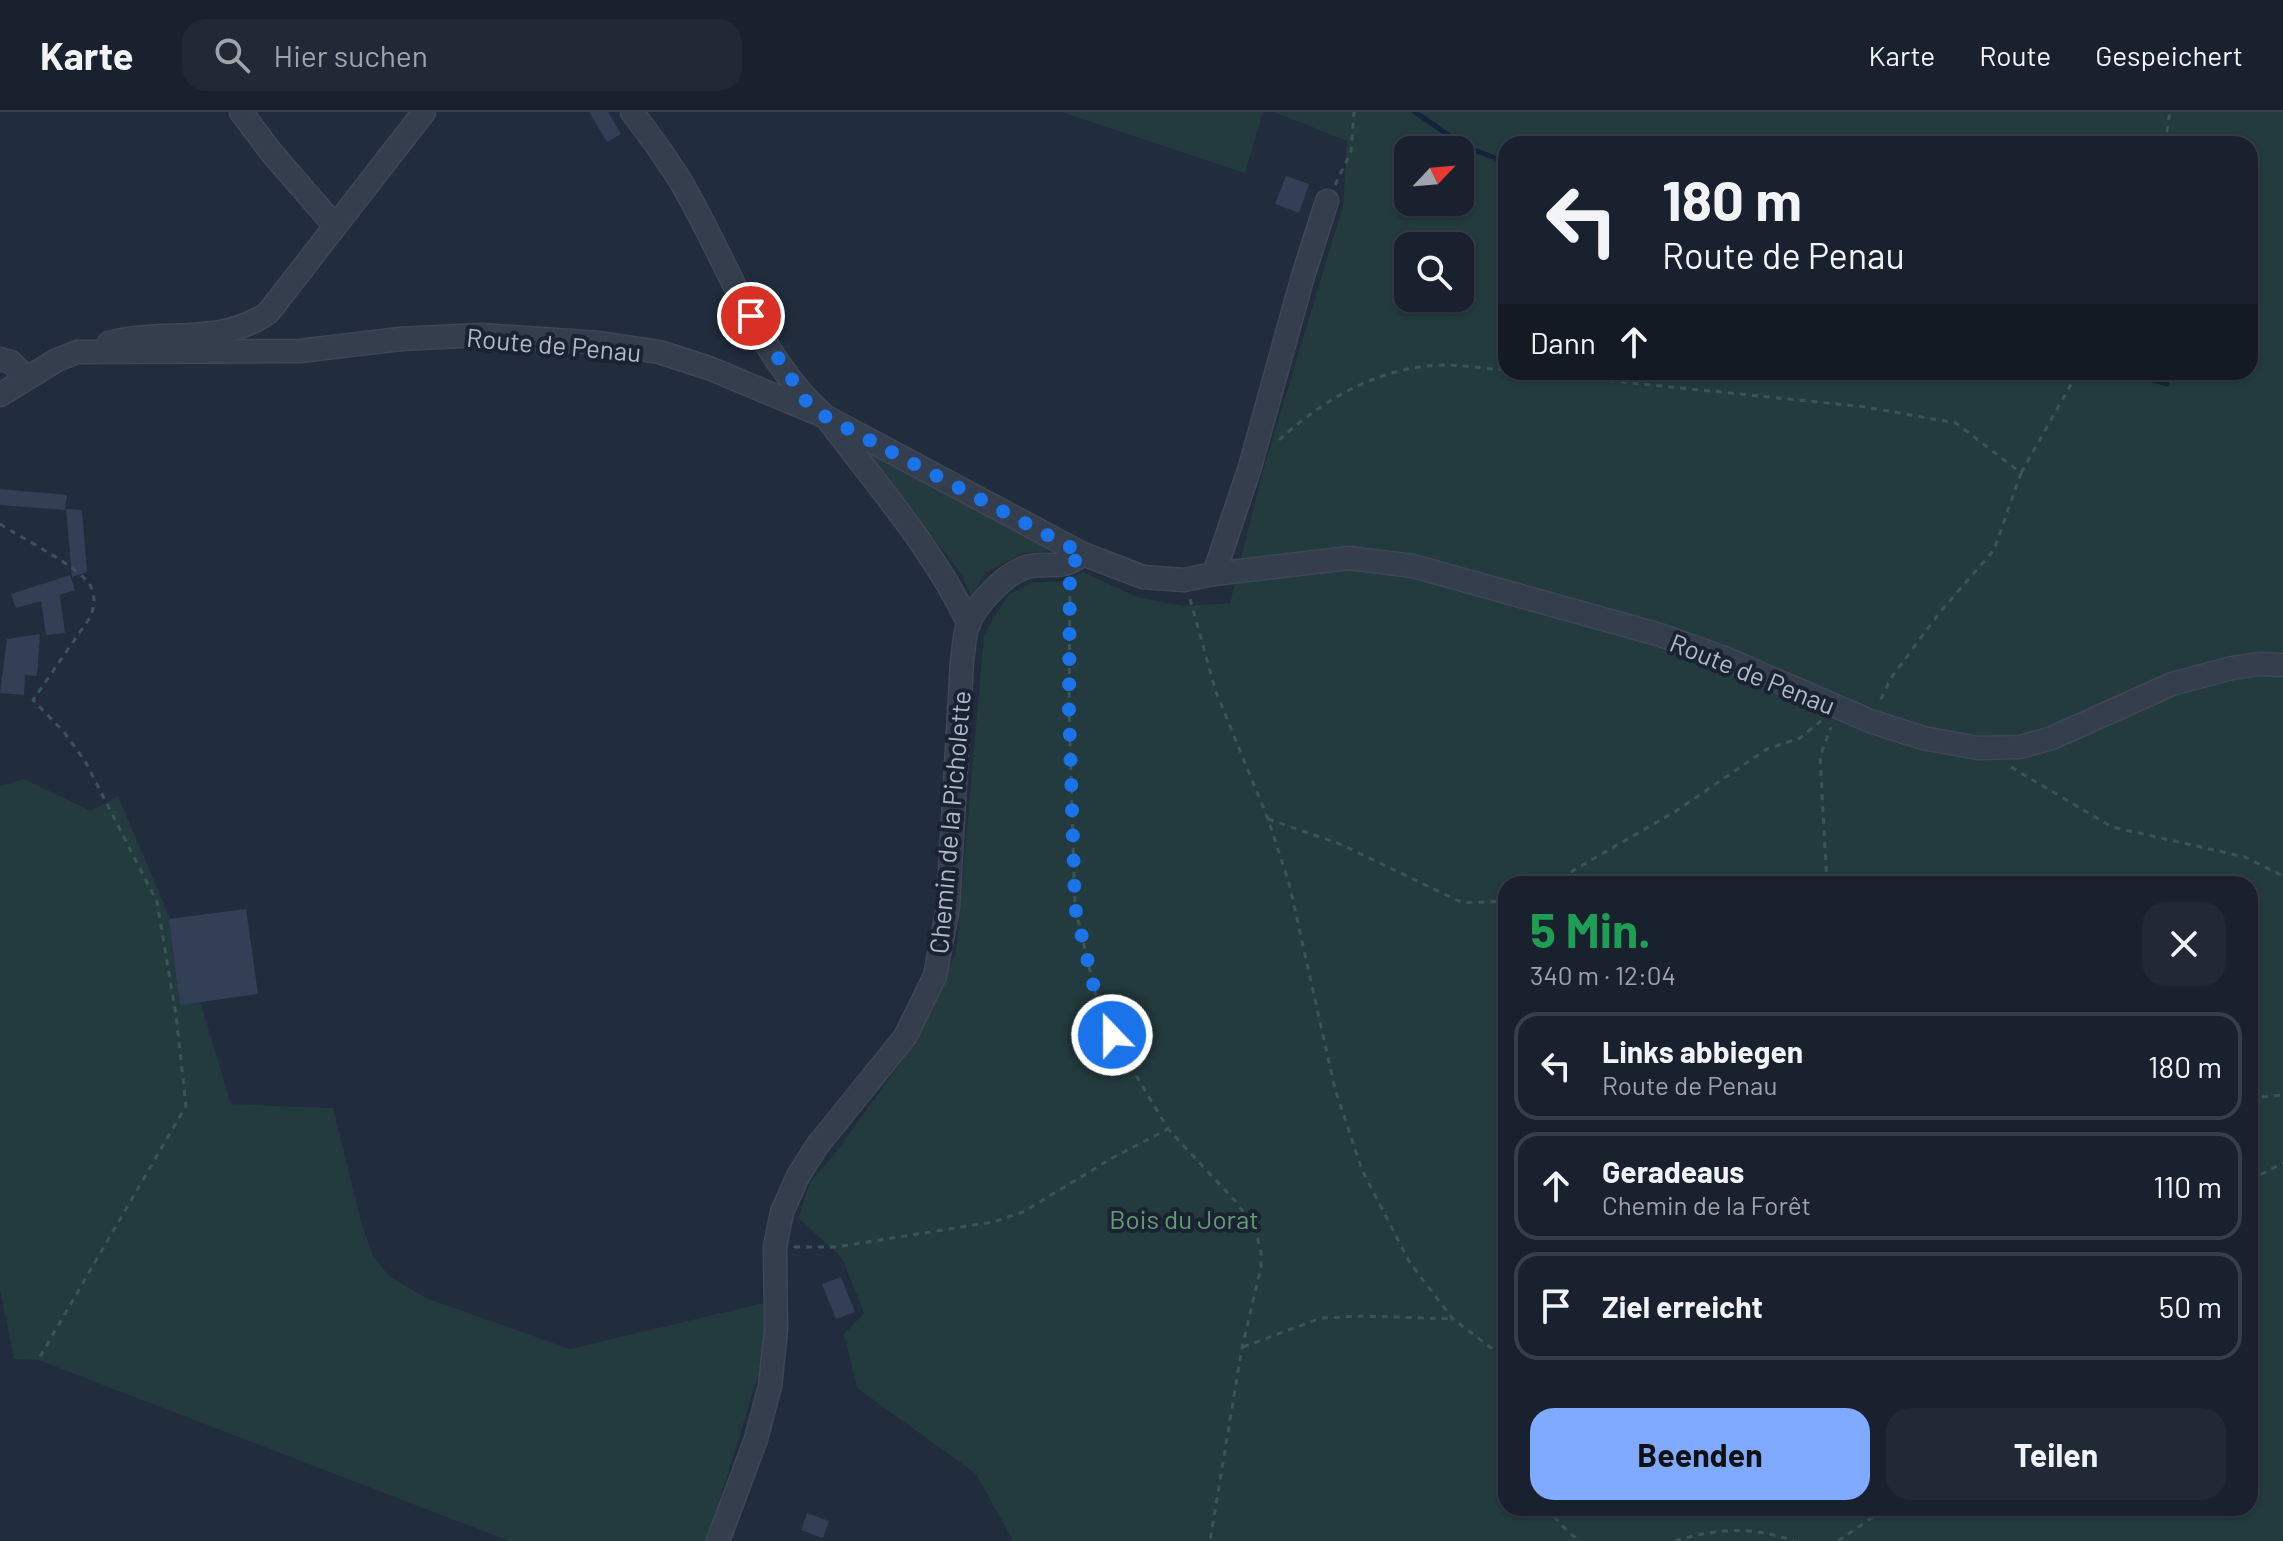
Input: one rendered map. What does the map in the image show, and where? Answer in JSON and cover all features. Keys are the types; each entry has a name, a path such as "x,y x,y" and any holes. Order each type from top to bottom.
{"street":[{"path":"241,112 335,226"},
{"path":"77,352 130,338 223,333 243,328 268,313 424,112"},
{"path":"632,112 678,177 764,338 806,401 826,417 927,551 951,586 969,624 998,584 1011,573 1027,566 1077,559"},
{"path":"1214,574 1250,467 1327,201"},
{"name":"Route de Penau","path":"0,395 77,352 300,351 400,339 481,335 600,343 659,352 709,368 826,417 1077,559 1143,577 1184,580 1349,558 1413,566 1657,634 1722,657 1870,721 1923,738 1978,748 2020,747 2052,738 2172,684 2260,664 2283,665"},
{"path":"0,359 11,362 27,378"},
{"name":"Chemin de la Picholette","path":"718,1541 756,1439 770,1386 776,1330 775,1247 782,1212 798,1176 817,1146 905,1037 935,976 948,907 962,661 969,624"}],"path":[{"path":"1327,201 1351,152 1354,112"},
{"path":"2166,136 2170,112"},
{"path":"1250,467 1324,403 1383,374 1444,365 1498,369"},
{"path":"1603,380 1866,407 1956,423 2021,473"},
{"path":"1870,721 1899,667 1940,612 1994,550 2021,473 2073,380"},
{"path":"0,524 80,574 91,586 95,602 91,616 33,700 64,732 85,761 157,902 176,1015 186,1106 38,1360"},
{"path":"1077,559 1069,709 1075,907 1095,992 1112,1035 1168,1129 1238,1204 1256,1233 1261,1252 1261,1267 1242,1348 1210,1541"},
{"path":"1184,580 1216,692 1268,819 1289,883 1335,1089 1362,1170 1410,1263 1453,1319 1498,1353"},
{"path":"1564,876 1676,811 1767,749 1800,738 1837,708"},
{"path":"1827,876 1820,757 1837,708"},
{"path":"1978,748 2112,827 2245,857 2283,876"},
{"path":"1268,819 1340,844 1463,903 1498,901"},
{"path":"2258,1097 2283,1095"},
{"path":"775,1247 836,1247 993,1222 1023,1212 1114,1157 1168,1129"},
{"path":"2258,1176 2283,1163"},
{"path":"1242,1348 1321,1318 1453,1319"},
{"path":"1553,1516 1581,1541"},
{"path":"1838,1541 1874,1516"},
{"path":"1675,1541 1736,1528 1772,1533 1794,1541"}],"green space":[{"path":"1061,112 1263,112 1245,173"},
{"name":"Bois du Jorat","path":"1274,112 2283,112 2283,1541 1013,1541 976,1474 857,1388 844,1334 864,1313 842,1258 798,1218 810,1182 832,1157 911,1049 956,953 984,634 1008,595 1032,583 1063,581 1083,572 1137,597 1183,606 1230,603 1262,474 1343,206 1347,141"},
{"path":"868,451 1056,551 1024,553 986,572 971,597 963,577"},
{"path":"24,779 91,811 118,796 187,958 231,1104 333,1108 362,1225 373,1256 389,1276 426,1298 570,1349 771,1301 773,1328 707,1541 509,1541 38,1360 14,1359 0,1290 0,786"}],"building":[{"path":"589,112 608,112 621,134 607,142"},
{"path":"1286,176 1309,184 1299,213 1275,204"},
{"path":"0,489 67,495 65,510 0,505"},
{"path":"66,509 82,510 87,572 72,577"},
{"path":"70,575 75,590 60,595 65,633 46,635 41,601 16,608 11,594"},
{"path":"40,634 37,676 25,675 24,695 0,693 7,639"},
{"path":"246,909 258,994 180,1005 169,919"},
{"path":"841,1277 855,1312 836,1319 822,1284"},
{"path":"807,1513 829,1521 823,1538 801,1530"}],"waterway":[{"path":"1415,112 1466,147 1498,159"},
{"path":"2155,380 2167,384"}],"route":[{"path":"751,316 806,401 826,417 1083,554 1070,565 1069,709 1075,907 1095,992 1112,1035"}]}
